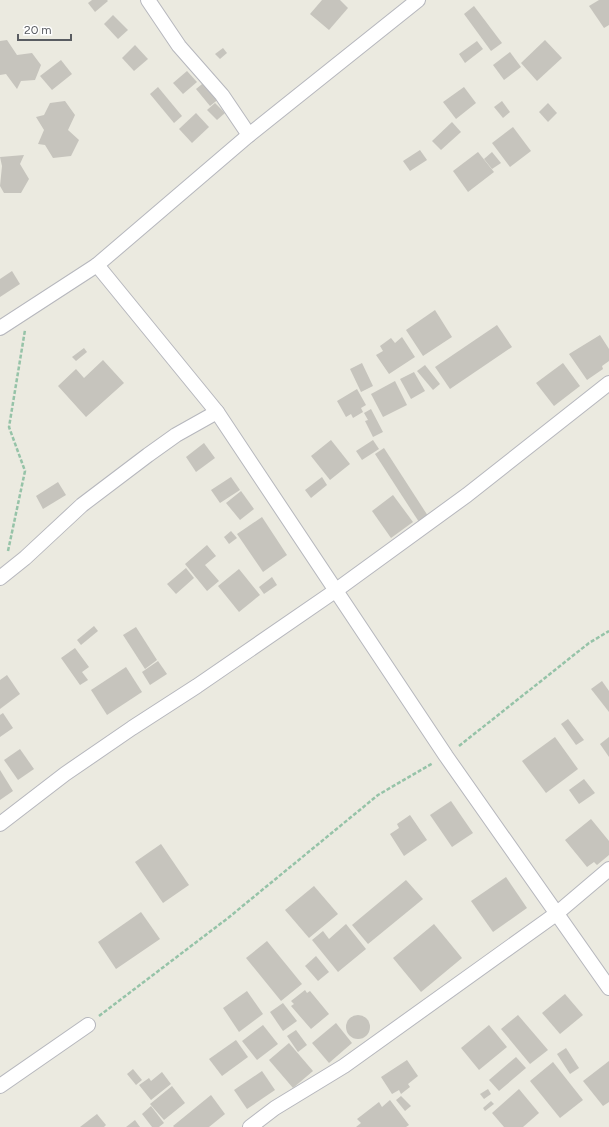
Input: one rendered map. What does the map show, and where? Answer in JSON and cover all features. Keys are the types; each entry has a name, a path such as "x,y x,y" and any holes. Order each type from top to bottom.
{"street":[{"path":"148,0 180,46 222,95 250,135"},
{"path":"0,328 97,265 250,135 418,0"},
{"path":"97,265 216,412 446,756 609,988"},
{"path":"0,824 65,774 132,728 198,686 335,591 467,495 609,383"},
{"path":"1,577 25,558 82,505 153,451 216,412"},
{"path":"250,1127 275,1108 344,1066 556,914 609,869"},
{"path":"0,1086 88,1025"}],"path":[{"path":"1,577 25,471 8,427 29,308"},
{"path":"88,1025 228,918 378,795 446,756 589,642 609,631"}],"building":[{"path":"92,0 108,1 95,12 88,3"},
{"path":"322,0 340,0 348,8 329,30 310,14"},
{"path":"599,0 609,0 609,25 604,28 589,6"},
{"path":"474,6 502,43 491,51 464,14"},
{"path":"113,15 128,30 118,39 104,24"},
{"path":"7,40 17,55 32,53 41,65 35,80 21,81 17,89 6,74 0,75 0,41"},
{"path":"545,40 562,58 537,81 521,63"},
{"path":"477,41 483,49 465,63 459,54"},
{"path":"135,45 148,59 134,71 122,58"},
{"path":"223,48 227,53 220,59 215,54"},
{"path":"510,52 521,67 504,80 493,65"},
{"path":"61,60 72,74 52,90 40,76"},
{"path":"187,71 197,82 183,94 173,83"},
{"path":"207,80 220,98 210,106 196,89"},
{"path":"158,87 182,116 174,123 150,94"},
{"path":"464,87 476,103 456,119 443,102"},
{"path":"65,101 75,115 68,130 79,140 71,156 53,158 45,145 38,144 44,130 36,117 44,115 50,103"},
{"path":"502,101 510,112 503,118 494,107"},
{"path":"215,103 225,113 217,120 207,110"},
{"path":"548,103 557,113 548,122 539,112"},
{"path":"196,113 209,127 192,143 179,129"},
{"path":"452,122 461,132 441,150 432,141"},
{"path":"513,127 531,151 510,167 492,143"},
{"path":"420,150 427,160 410,171 403,161"},
{"path":"478,152 494,172 468,192 453,171"},
{"path":"492,152 501,163 492,169 484,159"},
{"path":"24,155 20,164 29,179 21,193 4,193 0,186 2,166 0,157"},
{"path":"12,271 20,284 0,297 0,279"},
{"path":"435,310 452,337 423,356 406,330"},
{"path":"497,325 512,347 450,389 435,367"},
{"path":"600,335 609,349 609,361 602,366 603,369 587,380 569,354"},
{"path":"402,337 415,357 389,374 376,355 383,351 380,346 391,338 395,343"},
{"path":"84,348 87,352 76,361 72,357"},
{"path":"103,360 124,383 86,417 58,386 76,369 84,378"},
{"path":"362,363 373,386 361,392 350,369"},
{"path":"563,363 580,386 554,406 536,383"},
{"path":"425,365 440,384 433,390 417,371"},
{"path":"414,372 425,391 411,399 400,379"},
{"path":"395,381 407,405 383,417 371,394"},
{"path":"357,389 366,405 361,408 363,412 353,418 351,414 346,417 337,401"},
{"path":"371,409 383,432 373,437 365,421 368,420 364,413"},
{"path":"331,440 350,464 330,480 311,456"},
{"path":"373,440 379,449 362,460 356,451"},
{"path":"204,443 215,458 196,472 186,457"},
{"path":"384,448 428,516 419,522 375,454"},
{"path":"231,477 240,490 220,503 211,490"},
{"path":"322,477 327,485 311,498 305,490"},
{"path":"58,482 66,495 43,509 36,496"},
{"path":"241,491 254,509 240,520 226,503"},
{"path":"393,495 413,522 391,538 372,511"},
{"path":"262,517 287,555 263,572 237,534"},
{"path":"231,531 237,538 229,544 224,537"},
{"path":"207,545 216,556 205,565 219,581 207,591 185,564"},
{"path":"186,568 194,578 176,594 167,584"},
{"path":"239,569 260,595 239,612 218,586"},
{"path":"272,577 277,585 264,594 259,587"},
{"path":"94,626 98,631 81,645 77,640"},
{"path":"136,627 157,660 145,669 123,635"},
{"path":"75,648 89,667 82,672 88,680 80,685 61,658"},
{"path":"158,661 167,674 150,685 142,672"},
{"path":"126,667 142,692 107,715 91,690"},
{"path":"7,675 20,694 0,709 0,680"},
{"path":"602,681 609,691 609,712 591,689"},
{"path":"3,713 13,728 0,737 0,715"},
{"path":"568,719 584,740 576,745 561,724"},
{"path":"555,737 578,769 546,793 522,761"},
{"path":"609,737 609,757 600,744"},
{"path":"20,749 34,769 18,780 4,760"},
{"path":"0,770 13,791 0,800"},
{"path":"584,779 595,793 579,804 569,790"},
{"path":"451,801 473,833 452,847 430,815"},
{"path":"410,815 427,840 404,856 390,834 399,828 397,824"},
{"path":"591,819 609,841 609,855 597,865 594,862 587,867 565,840"},
{"path":"161,844 189,885 163,903 135,862"},
{"path":"506,877 527,908 493,932 471,901"},
{"path":"406,880 423,899 368,944 352,925"},
{"path":"314,886 338,914 309,938 285,910"},
{"path":"141,912 160,939 116,969 98,942"},
{"path":"346,924 366,949 338,972 312,940 323,931 329,939"},
{"path":"434,924 462,958 421,992 393,958"},
{"path":"267,941 302,984 281,1001 246,958"},
{"path":"316,956 329,972 318,981 305,966"},
{"path":"305,990 307,993 310,991 329,1014 311,1029 291,1006 294,1004 291,1001"},
{"path":"247,991 263,1014 239,1032 223,1008"},
{"path":"565,994 583,1015 560,1034 542,1013"},
{"path":"283,1003 297,1021 283,1031 270,1012"},
{"path":"358,1015 367,1018 370,1027 367,1036 358,1039 349,1036 346,1027 349,1018"},
{"path":"518,1015 548,1050 530,1064 501,1029"},
{"path":"336,1023 352,1043 329,1063 312,1043"},
{"path":"263,1025 278,1044 257,1060 242,1041"},
{"path":"489,1025 507,1047 479,1070 461,1048"},
{"path":"296,1030 307,1045 298,1052 287,1036"},
{"path":"236,1040 248,1057 222,1076 209,1059"},
{"path":"289,1043 313,1071 293,1088 269,1060"},
{"path":"566,1048 579,1068 570,1074 557,1054"},
{"path":"516,1057 526,1068 499,1091 489,1080"},
{"path":"407,1060 418,1076 408,1084 410,1087 401,1094 399,1090 392,1094 381,1077"},
{"path":"609,1061 609,1102 603,1106 583,1081"},
{"path":"553,1062 583,1100 560,1118 530,1081"},
{"path":"133,1069 142,1080 136,1085 127,1074"},
{"path":"262,1071 275,1090 247,1109 234,1090"},
{"path":"162,1072 171,1084 151,1100 139,1085 149,1078 151,1081"},
{"path":"172,1086 185,1103 164,1120 150,1104"},
{"path":"488,1089 491,1094 484,1099 480,1094"},
{"path":"519,1089 539,1113 523,1127 504,1127 492,1113"},
{"path":"211,1095 225,1114 209,1127 173,1126"},
{"path":"401,1096 411,1106 405,1111 396,1100"},
{"path":"390,1100 409,1125 406,1127 356,1127 361,1123 357,1119 379,1102 382,1107"},
{"path":"491,1101 494,1104 485,1111 483,1108"},
{"path":"151,1106 164,1123 159,1127 152,1127 142,1114"},
{"path":"97,1114 106,1125 104,1127 80,1127"},
{"path":"135,1120 140,1127 126,1127"}]}
